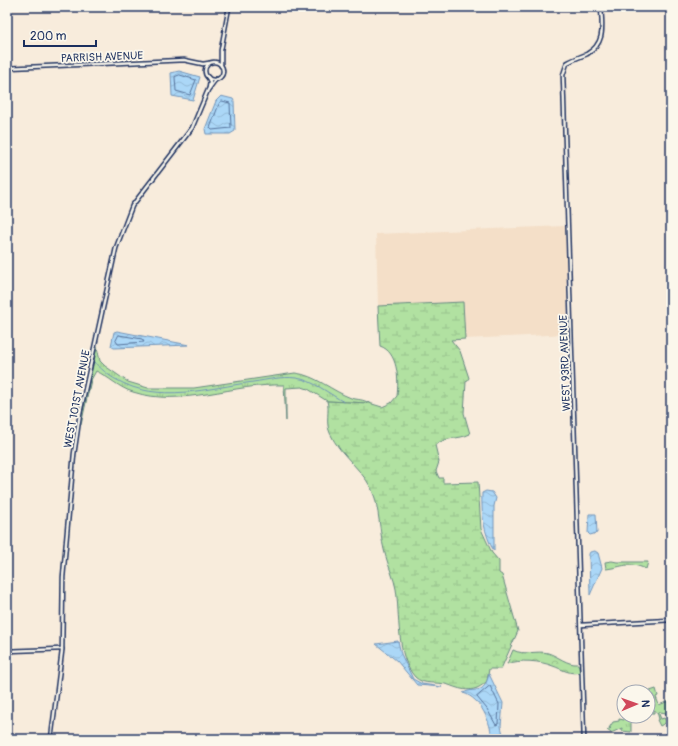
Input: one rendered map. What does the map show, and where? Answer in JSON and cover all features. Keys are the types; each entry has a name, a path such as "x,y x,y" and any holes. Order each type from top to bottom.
{"street":[{"path":"222,66 213,62 217,59 221,50 229,7"},
{"name":"WEST 93RD AVENUE","path":"584,739 563,75 567,63 595,49 600,43 602,36 602,7"},
{"path":"197,63 203,68 207,76 211,79 216,79 222,74 221,50"},
{"name":"PARRISH AVENUE","path":"7,68 184,60 197,63 213,62"},
{"path":"205,72 205,68 209,63"},
{"name":"WEST 101ST AVENUE","path":"51,739 62,648 63,577 68,503 74,454 80,413 116,248 131,208 192,128 208,90 210,82 207,76"},
{"name":"WEST 101ST AVENUE","path":"208,90 216,79"},
{"path":"581,625 671,620"},
{"path":"7,651 62,648"}],"shaded area":[{"path":"565,226 568,334 465,339 463,302 378,306 376,234"}],"green space":[{"path":"463,302 465,339 451,340 460,351 469,378 466,382 464,413 470,434 444,440 435,445 439,462 436,471 439,478 443,478 443,483 478,482 481,529 492,553 499,561 499,573 502,575 518,631 501,669 489,669 487,681 478,688 469,690 419,680 409,668 402,647 400,635 396,589 384,550 375,498 366,480 340,450 330,433 328,425 327,401 369,403 382,407 391,403 397,396 398,382 394,360 386,349 380,346 378,306"},
{"path":"97,347 100,361 105,366 128,382 148,388 194,388 295,373 310,377 351,398 363,400 369,403 327,401 302,387 286,388 286,421 284,385 265,385 189,396 152,396 128,390 96,371 91,380 80,425"},
{"path":"605,562 648,562 646,569 635,565 626,565 606,569"},
{"path":"513,650 522,653 544,652 552,654 566,662 578,664 580,672 569,672 548,664 536,662 524,661 507,664"},
{"path":"656,697 659,705 671,700 671,706 667,710 671,718 668,719 666,713 660,712 659,714 661,719 664,718 667,722 660,726 657,720 659,719"},
{"path":"613,722 616,722 616,724 631,724 631,732 622,731 622,728 611,733 607,730 611,728 609,728"}],"water":[{"path":"179,71 200,77 193,100 172,96 171,73"},
{"path":"221,96 233,99 234,101 235,131 230,134 206,134 205,129 216,101"},
{"path":"117,331 189,345 114,348 111,346 114,332"},
{"path":"486,491 492,492 496,498 494,506 494,551 486,531 482,508 482,493"},
{"path":"589,514 596,514 597,533 590,535 588,533"},
{"path":"595,551 598,553 602,568 590,595 589,554 590,552"},
{"path":"398,641 401,654 413,679 422,684 442,687 417,685 397,661 376,644"},
{"path":"489,674 503,703 501,726 504,739 492,739 490,726 484,712 475,700 463,693 482,688 487,681"}],"waterway":[{"path":"93,361 114,378 133,387 150,391 167,393 184,392 274,378 296,378 309,381 344,402"}]}
